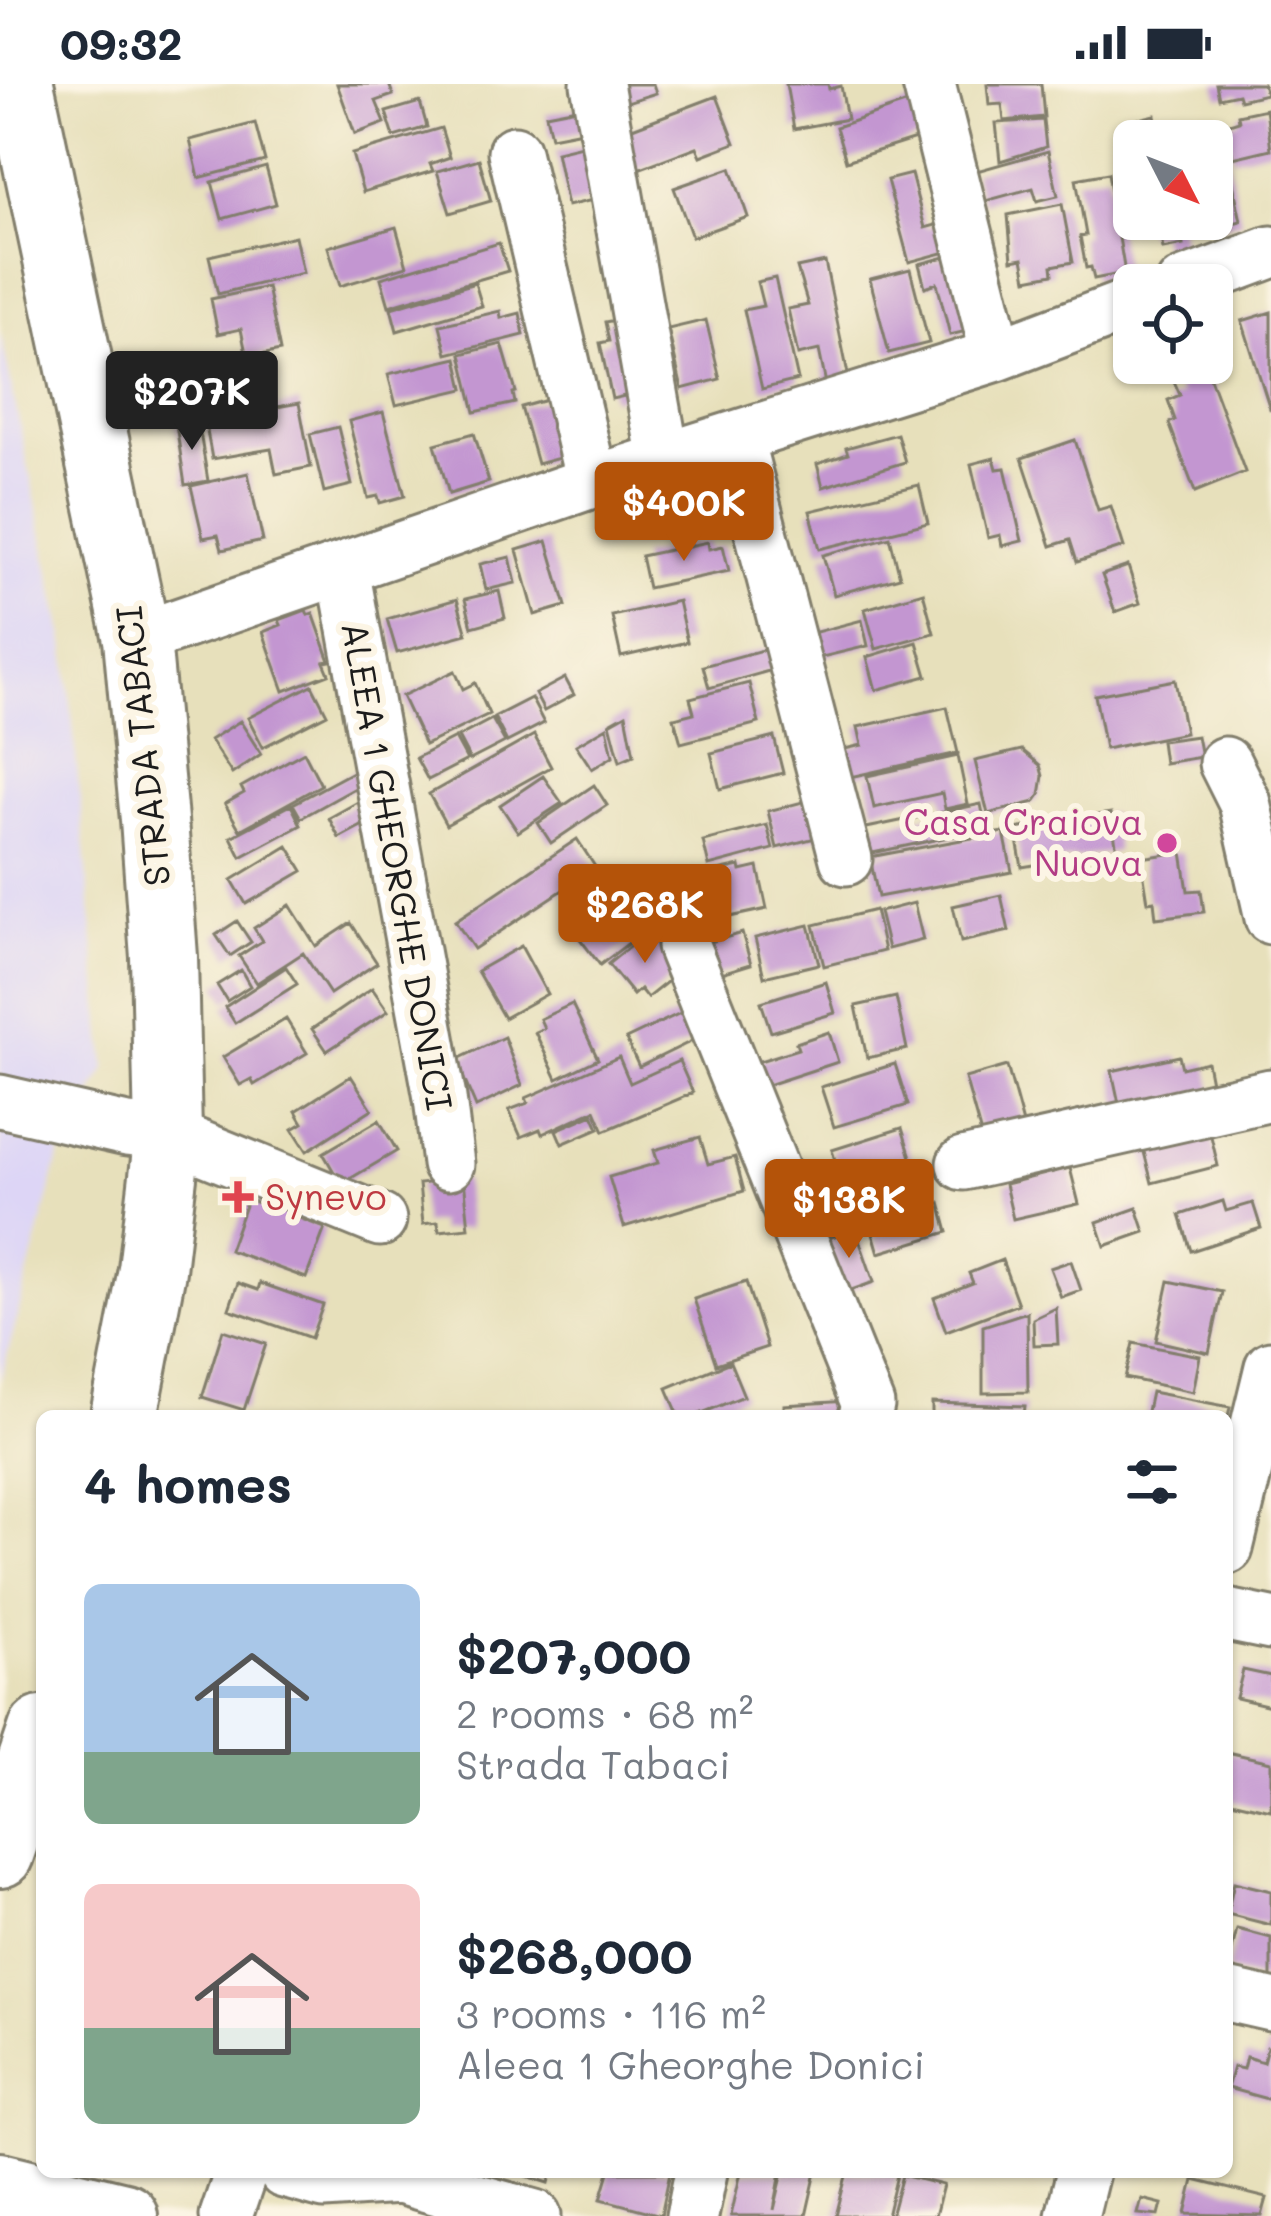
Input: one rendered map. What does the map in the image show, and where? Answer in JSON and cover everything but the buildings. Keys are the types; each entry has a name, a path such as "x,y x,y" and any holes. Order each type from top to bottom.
{"main road":[{"name":"STRADA TABACI","path":"16,116 137,639 164,957 168,1134 152,1270 125,1410"},
{"path":"0,1903 15,1787"},
{"path":"0,2186 124,2216"}],"street":[{"path":"597,84 664,460"},
{"path":"929,84 998,355"},
{"path":"514,152 592,482"},
{"path":"1233,266 1271,251"},
{"path":"137,639 592,482 998,355 1113,311"},
{"path":"737,440 846,859"},
{"name":"ALEEA 1 GHEORGHE DONICI","path":"343,569 448,1163"},
{"path":"1225,763 1245,803 1271,918"},
{"path":"683,946 867,1410"},
{"path":"963,1164 1271,1095"},
{"path":"0,1101 127,1130 168,1134 380,1220"},
{"path":"1233,1523 1271,1367"},
{"path":"1233,1616 1271,1624"},
{"path":"1233,1996 1271,2005"},
{"path":"226,2216 239,2178"},
{"path":"306,2178 324,2183 398,2178 536,2216"},
{"path":"692,2216 700,2178"},
{"path":"1072,2216 1082,2178"}],"shaded area":[{"path":"0,331 65,644 106,1069 62,1145 0,1382"}],"place":[{"name":"Casa Craiova Nuova","path":"1167,843"},
{"name":"Synevo","path":"238,1197"}]}
